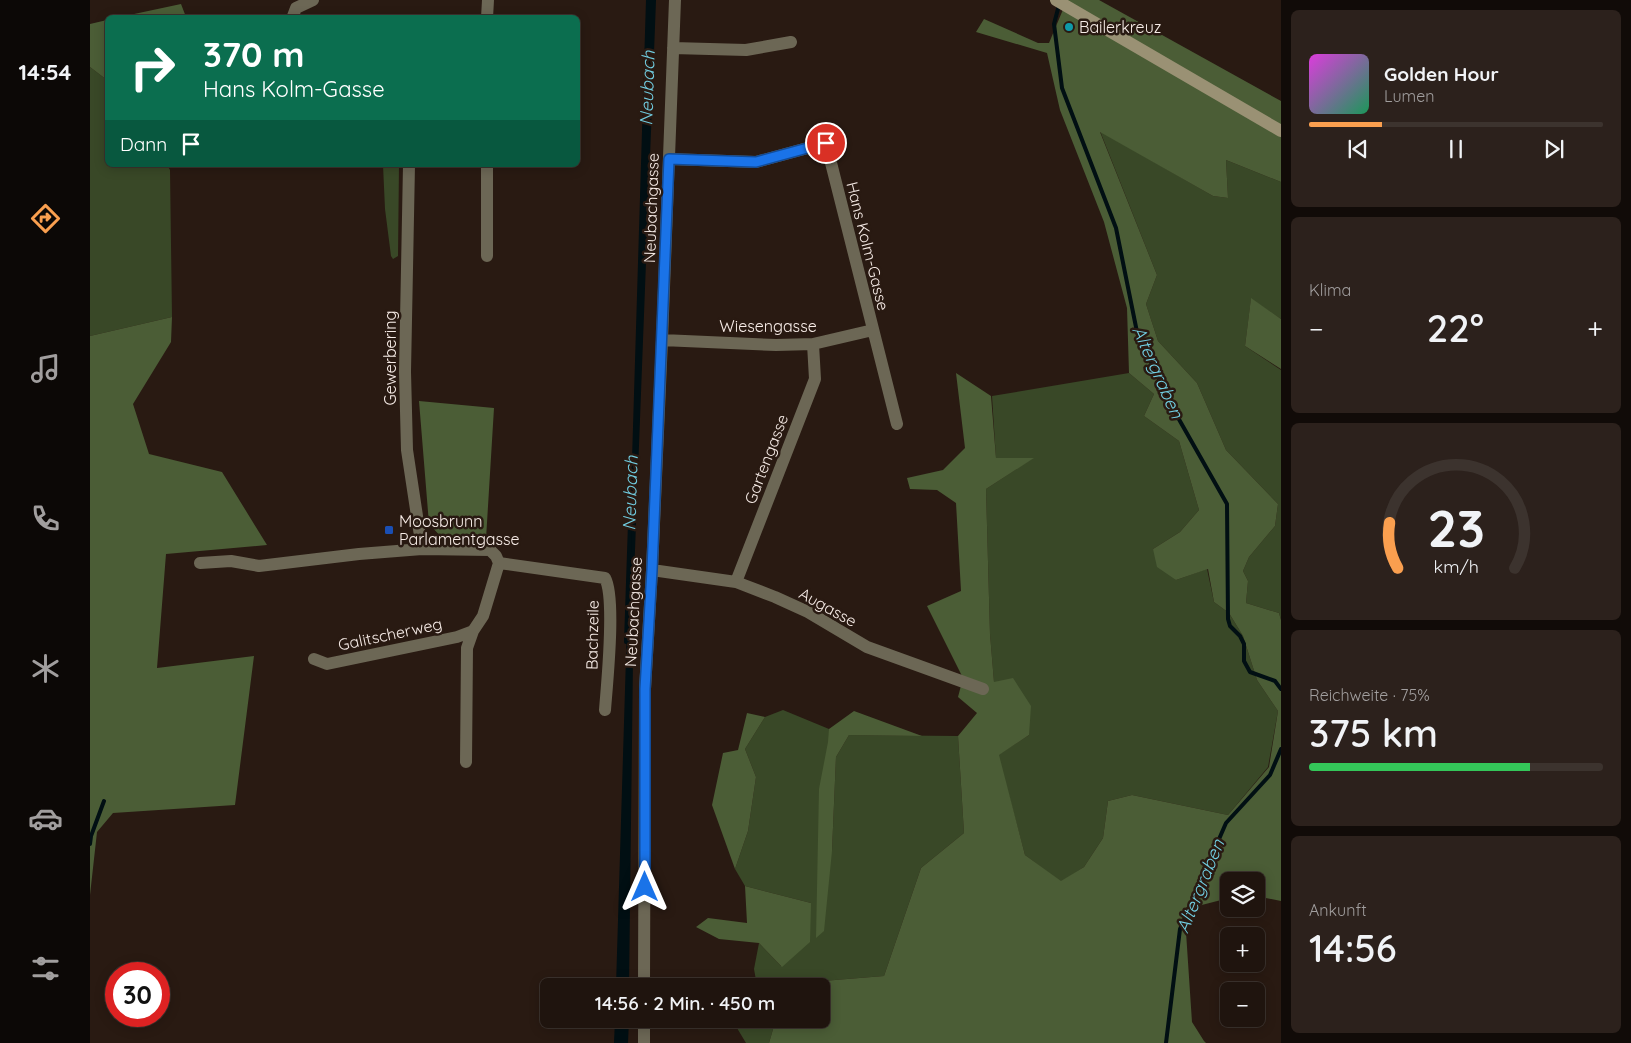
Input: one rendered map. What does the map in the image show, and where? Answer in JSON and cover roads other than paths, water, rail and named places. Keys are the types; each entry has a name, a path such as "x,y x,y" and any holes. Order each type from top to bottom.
{"main road":[{"path":"1060,2 1281,132"}],"street":[{"path":"293,15 296,8 313,0"},
{"path":"487,15 488,0"},
{"name":"Neubachgasse","path":"644,978 645,689 652,570 675,0"},
{"path":"673,48 746,50 791,42"},
{"name":"Hans Kolm-Gasse","path":"669,159 756,162 826,143 897,424"},
{"name":"Gewerbering","path":"409,167 406,372 408,450 422,549"},
{"path":"487,167 487,256"},
{"name":"Wiesengasse","path":"662,340 776,345 813,344 873,330"},
{"name":"Gartengasse","path":"736,582 815,379 813,344"},
{"path":"200,563 231,561 259,566 359,554 422,549 490,550 496,556 499,563 483,616 473,631 467,648 466,762"},
{"name":"Bachzeile","path":"499,563 605,578 608,584 610,619 605,710"},
{"name":"Augasse","path":"652,570 736,582 790,603 867,648 983,689"},
{"name":"Galitscherweg","path":"314,659 327,664 457,637 473,631"},
{"path":"644,1028 644,1043"}],"water":[{"path":"646,0 656,0 634,576 629,978 616,978"},
{"path":"615,1028 629,1028 628,1043 614,1043"}],"waterway":[{"name":"Altergraben","path":"1059,5 1054,24 1062,88 1116,228 1137,332 1172,407 1227,504 1228,619 1230,626 1240,636 1244,644 1244,661 1250,672 1275,681 1281,689"},
{"name":"Neubach","path":"626,642 632,464"},
{"name":"Altergraben","path":"1166,1043 1180,929 1226,823 1270,775 1281,749"},
{"path":"90,844 91,836 104,801"}],"place":[{"name":"Bailerkreuz","path":"1069,27"},
{"name":"Moosbrunn Parlamentgasse","path":"389,530"}]}
